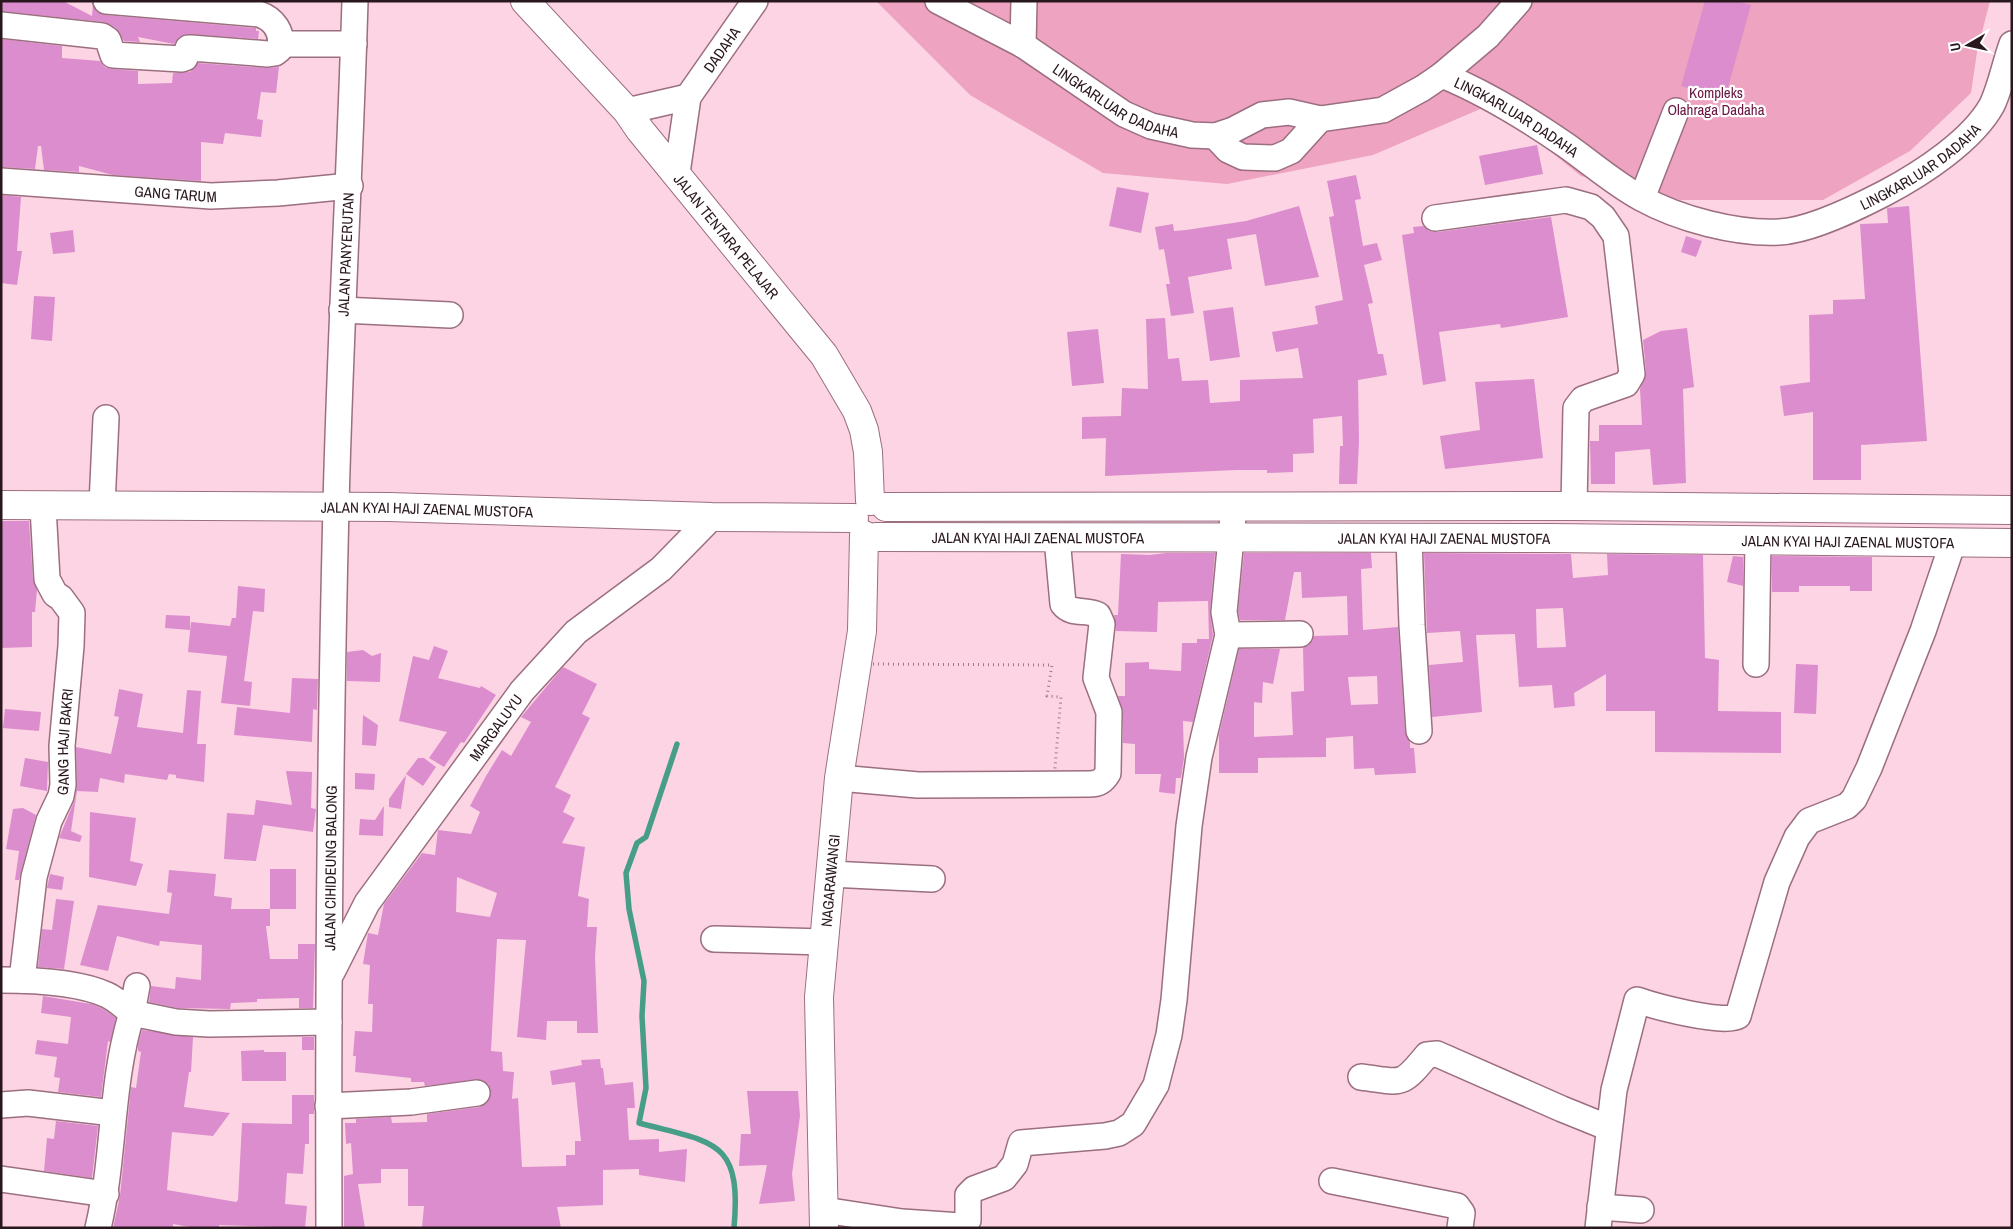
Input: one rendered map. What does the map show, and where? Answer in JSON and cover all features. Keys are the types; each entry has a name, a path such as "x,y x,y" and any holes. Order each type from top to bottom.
{"main road":[{"name":"JALAN TENTARA PELAJAR","path":"525,1 627,111 640,130 824,355 856,411 864,430 868,452 870,520"},
{"name":"JALAN KYAI HAJI ZAENAL MUSTOFA","path":"1,505 389,507 870,520 1234,506 1563,506 2012,510"},
{"path":"1550,538 1563,506"},
{"path":"1868,542 1872,509"},
{"name":"JALAN KYAI HAJI ZAENAL MUSTOFA","path":"870,520 1057,538 1550,538 2012,543"},
{"name":"NAGARAWANGI","path":"824,1219 819,997 840,778 862,631 870,520"}],"street":[{"path":"1,25 102,36 108,40 113,55 182,59 185,58 188,48 268,54 278,51 281,44 278,30 273,22 259,14 106,1"},
{"name":"JALAN PANYERUTAN","path":"336,508 342,310 350,186 355,1"},
{"name":"DADAHA","path":"677,173 688,97 754,1"},
{"name":"LINGKARLUAR DADAHA","path":"938,1 1023,45 1124,114 1151,126 1192,135 1215,136 1233,130 1262,114 1289,112 1320,119 1383,110 1442,75 1493,100 1564,144 1642,198 1696,220 1724,227 1780,232 1850,212 1898,186 1941,158 1974,128 1992,104 2012,44"},
{"path":"1023,45 1024,1"},
{"path":"1442,75 1488,36 1519,1"},
{"path":"281,44 354,44"},
{"path":"627,111 688,97"},
{"path":"1642,198 1676,111"},
{"path":"1215,136 1228,150 1243,157 1275,158 1291,151 1320,119"},
{"name":"GANG TARUM","path":"1,181 211,196 278,193 350,186"},
{"path":"1435,218 1566,200 1592,207 1603,217 1616,236 1632,374 1626,384 1584,399 1576,408 1563,506"},
{"path":"342,310 450,315"},
{"path":"102,505 106,418"},
{"name":"GANG HAJI BAKRI","path":"12,980 34,877 50,821 61,796 63,785 62,746 72,613 61,598 55,594 47,579 43,506"},
{"path":"824,1219 961,1226 968,1220 967,1198 970,1192 1004,1178 1015,1164 1021,1143 1111,1135 1133,1124 1142,1113 1156,1085 1169,1035 1189,826 1199,756 1228,635 1224,612 1234,506"},
{"name":"JALAN CIHIDEUNG BALONG","path":"329,1228 329,979 336,508"},
{"name":"MARGALUYU","path":"329,979 367,903 522,691 576,632 661,569 712,517"},
{"path":"840,778 947,785 1097,784 1104,780 1108,773 1109,712 1096,678 1102,624 1098,615 1092,612 1069,610 1062,604 1057,538"},
{"path":"1409,538 1412,625 1419,731"},
{"path":"1756,664 1758,541"},
{"path":"1642,1210 1599,1217 1614,1090 1636,1000 1674,1011 1726,1020 1738,1016 1777,882 1797,838 1809,821 1847,806 1854,799 1870,768 1923,631 1953,542"},
{"path":"1228,635 1300,634"},
{"path":"830,874 932,879"},
{"path":"714,939 824,942"},
{"path":"12,980 85,988 107,995 132,1013 176,1022 209,1024 329,1022"},
{"path":"98,1228 106,1194 113,1113 123,1042 132,1013 137,986"},
{"path":"1361,1077 1404,1080 1413,1074 1428,1055 1437,1054 1609,1128"},
{"path":"328,1106 411,1102 477,1093"},
{"path":"1,1105 28,1103 113,1113"},
{"path":"1,1179 106,1194"},
{"path":"1332,1181 1457,1206 1462,1213 1460,1228"}],"path":[{"path":"868,664 1052,665 1047,696 1060,697 1054,779 850,770 868,664"}],"green space":[{"name":"Kompleks Olahraga Dadaha","path":"876,1 1990,1 1977,52 1971,93 1910,151 1823,200 1680,200 1581,176 1492,104 1373,155 1227,184 1103,173 970,95"}],"building":[{"path":"1,1 63,1 92,16 93,5 97,12 105,15 256,28 256,31 259,31 258,39 188,34 179,37 174,44 138,37 140,42 124,41 116,28 104,22 1,11"},
{"path":"1705,1 1736,1 1751,5 1725,98 1681,86"},
{"path":"1,39 62,46 62,58 100,61 105,67 112,69 138,71 138,84 172,83 173,73 190,72 198,63 267,68 279,67 276,93 261,92 257,119 263,120 261,137 225,133 223,144 201,142 201,181 113,175 79,166 79,172 44,170 41,146 38,146 35,169 1,167"},
{"path":"1537,145 1543,174 1485,185 1479,156"},
{"path":"1356,175 1361,199 1355,200 1363,246 1377,243 1382,260 1364,265 1373,303 1368,304 1378,354 1383,354 1387,375 1358,380 1359,441 1357,484 1339,484 1340,446 1343,446 1342,416 1313,419 1314,453 1293,454 1293,472 1267,473 1267,470 1236,470 1105,476 1106,438 1082,439 1082,417 1121,416 1122,388 1148,389 1146,319 1165,318 1168,359 1179,358 1182,381 1208,380 1210,403 1240,401 1240,380 1303,378 1298,348 1276,352 1272,332 1318,324 1315,306 1343,300 1329,217 1334,216 1327,181"},
{"path":"1117,187 1149,193 1141,233 1109,226"},
{"path":"1,195 21,197 17,251 22,251 17,285 1,283"},
{"path":"1299,206 1319,277 1265,286 1256,234 1227,239 1232,269 1188,277 1194,313 1171,316 1166,284 1170,284 1164,249 1159,250 1155,227 1173,224 1174,231 1186,230 1246,221"},
{"path":"1909,206 1927,441 1861,445 1861,480 1813,480 1813,412 1784,416 1780,386 1810,382 1809,315 1833,314 1833,300 1865,299 1860,224 1888,223 1887,208"},
{"path":"1551,217 1568,317 1501,328 1500,324 1439,332 1446,381 1423,385 1402,235 1414,233 1413,227 1423,226 1429,231 1437,232"},
{"path":"73,230 75,252 53,254 50,233"},
{"path":"1686,236 1702,241 1696,257 1681,252"},
{"path":"34,296 55,297 52,341 31,339"},
{"path":"1233,307 1240,357 1210,361 1203,311"},
{"path":"1687,328 1694,387 1683,389 1686,483 1653,485 1650,449 1615,452 1615,484 1591,484 1590,441 1599,441 1599,425 1642,425 1640,389 1646,372 1643,340 1661,331"},
{"path":"1098,329 1104,383 1072,386 1067,332"},
{"path":"1534,379 1543,458 1445,469 1440,436 1480,430 1475,382"},
{"path":"1,521 29,521 33,580 37,590 35,612 32,612 32,647 1,648"},
{"path":"1166,553 1215,553 1210,611 1213,635 1193,722 1183,721 1184,758 1181,778 1176,778 1175,794 1159,792 1161,774 1135,774 1135,744 1123,743 1123,712 1118,696 1125,696 1125,663 1149,662 1149,669 1181,671 1182,643 1197,643 1197,639 1209,639 1208,601 1158,602 1157,632 1116,631 1114,615 1118,615 1121,554 1150,555"},
{"path":"1244,553 1371,553 1372,568 1361,569 1363,630 1398,627 1405,732 1410,742 1410,748 1414,748 1416,773 1375,775 1374,768 1354,769 1353,736 1326,738 1326,757 1258,758 1258,773 1219,773 1219,735 1239,649 1280,649 1273,684 1263,682 1262,703 1254,702 1254,737 1293,735 1291,692 1304,691 1303,648 1312,641 1314,636 1348,635 1347,596 1302,598 1301,572 1294,572 1285,620 1240,620 1238,611","holes":["1377,676 1378,704 1351,705 1348,677"]},
{"path":"1424,553 1571,554 1573,578 1608,575 1607,554 1703,555 1705,658 1719,660 1718,711 1781,712 1781,753 1655,752 1655,711 1606,711 1606,674 1574,693 1575,706 1554,708 1552,685 1519,687 1515,634 1476,635 1482,712 1432,717 1429,665 1463,662 1460,631 1427,633","holes":["1563,608 1566,647 1537,648 1536,609"]},
{"path":"1733,556 1743,557 1743,586 1727,582"},
{"path":"1772,556 1872,557 1872,591 1850,591 1850,586 1799,586 1799,592 1772,592"},
{"path":"238,586 265,589 264,612 253,611 244,681 252,682 250,706 221,703 227,656 188,652 191,622 230,626 232,618 236,618"},
{"path":"166,615 190,616 190,630 165,628"},
{"path":"434,646 448,651 438,678 480,688 481,686 496,695 464,743 461,742 444,767 429,758 447,732 399,721 413,656 429,660"},
{"path":"363,650 372,656 381,653 380,682 347,681 347,652"},
{"path":"1796,664 1818,665 1816,714 1794,713"},
{"path":"563,667 597,684 582,714 590,718 555,787 571,795 563,812 575,818 562,843 585,847 578,896 589,899 587,927 597,927 595,957 598,1033 577,1033 577,1021 547,1021 546,1040 517,1037 526,940 497,939 491,1051 502,1052 503,1071 514,1072 512,1099 518,1098 522,1167 566,1166 566,1155 575,1155 575,1141 581,1141 575,1082 552,1085 550,1071 582,1065 581,1060 600,1059 605,1085 633,1082 635,1108 627,1108 629,1140 659,1139 659,1152 687,1149 685,1182 639,1175 639,1169 603,1170 603,1205 557,1207 561,1228 422,1228 424,1206 408,1206 408,1169 381,1169 381,1183 358,1184 365,1228 344,1228 344,1176 353,1174 351,1143 346,1144 345,1123 356,1123 356,1119 391,1117 392,1123 427,1122 427,1114 479,1107 486,1104 490,1098 489,1085 482,1080 425,1086 424,1082 411,1082 411,1078 355,1072 356,1056 353,1056 355,1031 372,1032 373,1004 368,1004 370,965 363,964 368,933 378,935 384,904 422,853 435,855 438,830 471,834 480,812 470,806 502,750 511,756 531,722 521,717","holes":["457,877 497,893 490,917 456,912"]},
{"path":"292,678 318,679 317,710 313,709 312,742 234,735 237,707 290,713"},
{"path":"119,689 143,694 137,727 183,733 187,690 201,691 197,744 206,744 204,782 176,778 176,775 169,774 167,780 125,774 124,783 100,778 98,792 77,791 71,831 82,836 80,842 59,838 75,799 77,785 76,747 111,754 119,717 114,716"},
{"path":"5,709 41,712 39,731 3,728"},
{"path":"363,715 378,725 376,746 362,745"},
{"path":"25,758 48,762 47,791 20,786"},
{"path":"418,758 424,758 436,767 423,786 406,774"},
{"path":"286,771 312,772 311,808 316,809 313,832 263,825 256,861 224,859 227,813 254,815 256,800 292,805"},
{"path":"355,773 375,774 374,790 355,789"},
{"path":"406,775 401,809 389,807 389,799"},
{"path":"384,806 383,836 359,835 360,819 375,820"},
{"path":"23,808 36,815 19,880 15,880 19,851 6,849 13,809"},
{"path":"90,812 136,818 130,861 143,864 136,886 89,877"},
{"path":"270,869 296,869 296,909 270,909"},
{"path":"169,870 216,874 214,896 232,898 231,909 270,909 270,926 266,926 270,959 298,959 298,944 315,944 313,1008 299,1008 299,998 257,999 257,1002 231,1003 230,1009 178,1008 149,1002 151,986 175,989 176,977 201,980 202,945 160,941 159,946 117,936 108,971 80,965 98,905 169,914 172,893 167,892"},
{"path":"50,874 64,877 62,890 47,888"},
{"path":"56,899 74,901 64,969 38,967 42,929 52,930"},
{"path":"43,996 91,1004 103,1009 116,1018 110,1042 108,1041 101,1097 58,1092 60,1078 54,1077 57,1057 35,1054 37,1040 68,1044 71,1017 41,1013"},
{"path":"142,1030 193,1037 191,1072 189,1072 184,1107 230,1113 213,1136 172,1132 167,1190 236,1202 238,1200 242,1123 292,1124 292,1095 314,1095 314,1114 309,1114 309,1144 305,1144 303,1174 287,1173 285,1204 307,1206 305,1228 219,1225 219,1228 195,1228 173,1224 173,1228 113,1228 120,1196 131,1087 136,1088 141,1052 138,1051 138,1045"},
{"path":"302,1037 314,1037 314,1050 302,1050"},
{"path":"264,1050 264,1052 286,1052 286,1081 242,1081 241,1051"},
{"path":"747,1091 798,1091 800,1116 792,1174 795,1201 759,1204 767,1165 739,1166 741,1134 751,1134"},
{"path":"56,1121 98,1126 92,1178 44,1171 47,1138 54,1139"}],"waterway":[{"path":"677,744 646,837 637,843 626,873 629,909 644,981 642,1016 646,1088 639,1123 704,1141 717,1149 727,1160 733,1176 735,1198 734,1228"}]}
